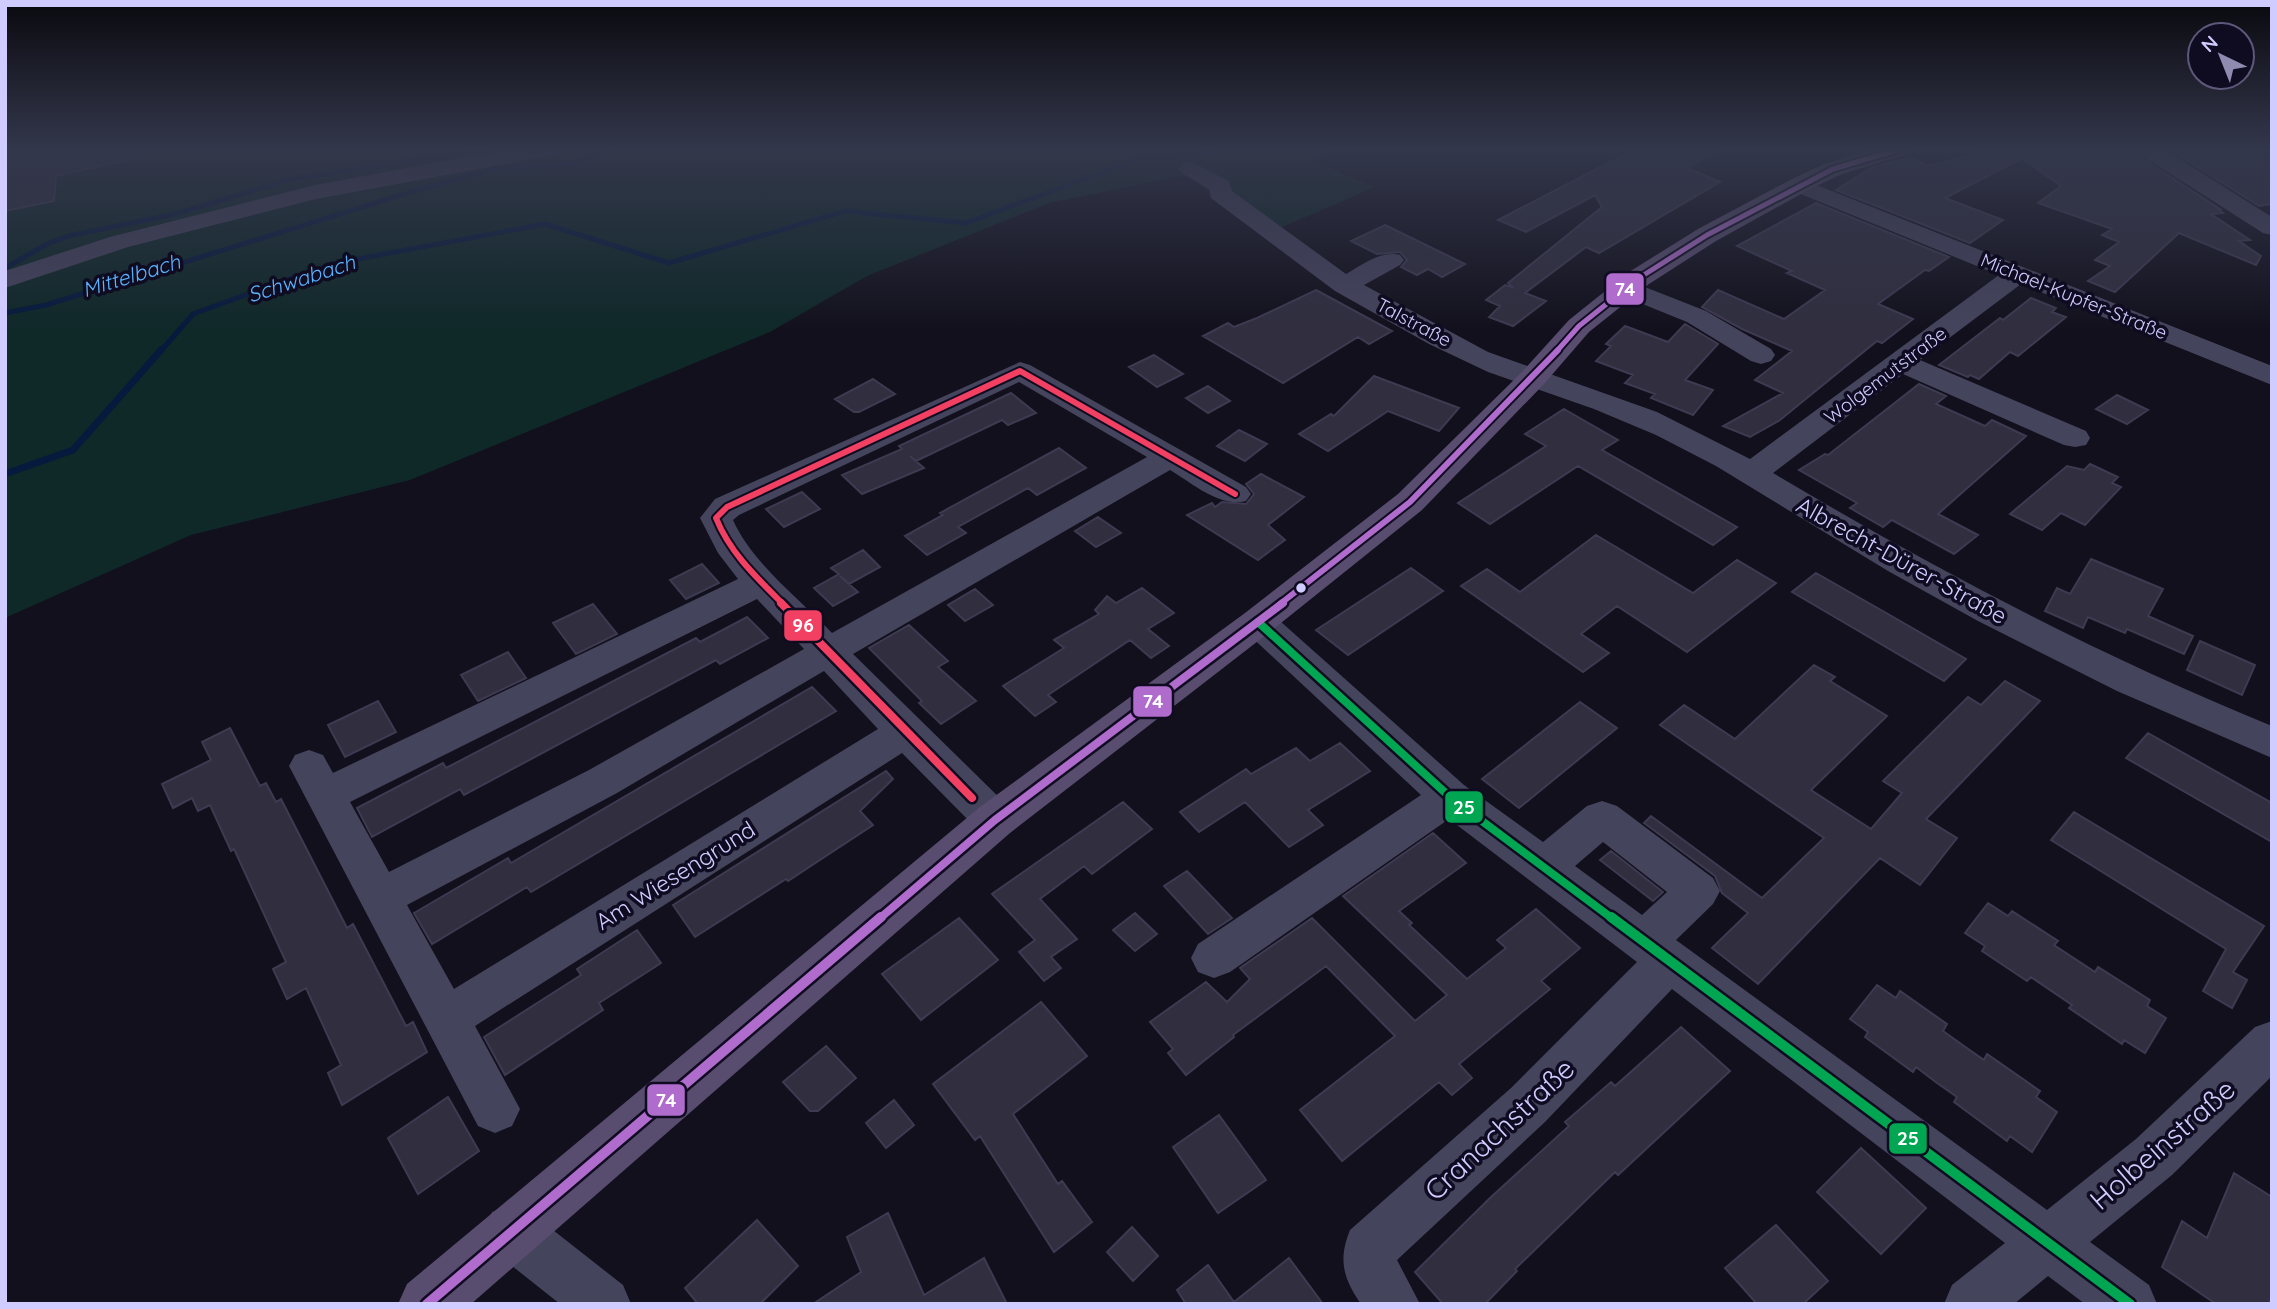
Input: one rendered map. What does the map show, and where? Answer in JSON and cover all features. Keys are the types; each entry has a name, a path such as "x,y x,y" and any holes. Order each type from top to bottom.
{"main road":[{"path":"427,1304 995,820 1258,622 1410,502 1534,378 1579,326 1627,288 1707,235 1755,209"}],"street":[{"path":"5,280 119,242 248,209"},
{"path":"1242,209 1344,285"},
{"name":"Michael-Kupfer-Straße","path":"1858,209 2272,376"},
{"path":"2242,209 2272,228"},
{"name":"Talstraße","path":"1344,285 1391,260"},
{"name":"Wolgemutstraße","path":"1751,474 2017,274"},
{"name":"Talstraße","path":"1344,285 1496,365 1534,378"},
{"path":"1627,288 1696,314 1725,329 1761,355"},
{"path":"1902,363 2075,438"},
{"path":"995,820 904,732 762,582 721,535 716,518 727,508 748,497 1020,371 1235,494"},
{"name":"Albrecht-Dürer-Straße","path":"1534,378 1600,400 1668,428 1900,563 2075,655 2201,714 2272,743"},
{"path":"381,898 453,856 631,766 1000,550 1168,458"},
{"path":"495,1109 317,781 762,582"},
{"path":"1258,622 1450,797 2130,1304"},
{"name":"Am Wiesengrund","path":"446,1019 904,732"},
{"path":"1214,958 1450,797"},
{"path":"1543,867 1602,818 1699,891 1656,952"},
{"name":"Cranachstraße","path":"1392,1304 1371,1272 1370,1249 1528,1105 1656,952"},
{"name":"Holbeinstraße","path":"2048,1241 2154,1157 2272,1043"},
{"path":"512,1231 604,1304"},
{"path":"1971,1304 2048,1241"}],"green space":[{"path":"5,209 1034,209 867,276 770,332 410,480 191,535 5,618"},
{"path":"1233,209 1324,209 1266,234"}],"building":[{"path":"1519,209 1569,209 1526,232 1498,220"},
{"path":"1599,209 1674,209 1599,253 1586,247 1525,293 1546,301 1513,326 1489,317 1500,306 1486,300 1505,285 1512,287 1508,283"},
{"path":"1805,209 1831,209 1949,257 1929,271 1925,270 1878,304 1913,319 1882,343 1877,341 1780,420 1750,437 1723,426 1783,393 1755,380 1792,351 1742,329 1702,307 1718,290 1784,319 1825,290 1787,273 1792,271 1737,246"},
{"path":"1884,209 1974,209 2003,220 1970,243"},
{"path":"2055,209 2218,209 2223,213 2211,214 2250,240 2239,241 2261,256 2256,265 2179,233 2115,292 2088,281 2110,266 2095,260 2119,242 2102,235 2112,229"},
{"path":"1385,225 1465,264 1442,277 1428,269 1417,275 1401,267 1407,260 1400,252 1377,254 1351,241"},
{"path":"1316,290 1392,331 1369,344 1358,337 1283,383 1203,336 1228,323 1234,327 1257,318"},
{"path":"2031,298 2056,308 2052,312 2066,317 2018,356 2010,352 1979,379 1939,365 2000,318 2003,320"},
{"path":"1685,324 1718,344 1685,380 1713,390 1693,415 1651,398 1655,394 1625,383 1633,375 1596,361 1611,346 1606,344 1625,326 1668,342"},
{"path":"1154,355 1183,374 1157,387 1129,367"},
{"path":"1374,376 1459,408 1439,431 1388,411 1328,451 1299,434 1331,414 1334,416"},
{"path":"873,379 895,394 859,412 854,412 835,399"},
{"path":"1919,384 1946,396 1936,404 1985,426 1992,420 2026,436 1938,514 1978,535 1954,554 1892,520 1883,527 1850,508 1857,503 1799,470 1825,454 1828,455"},
{"path":"1208,386 1230,401 1208,413 1186,398"},
{"path":"1011,393 1036,413 1008,425 1002,420 916,461 910,456 924,468 862,494 842,475 902,449 899,446"},
{"path":"2117,395 2148,410 2127,424 2096,409"},
{"path":"1564,409 1618,440 1602,450 1737,527 1713,545 1578,466 1490,524 1458,503 1546,446 1525,434"},
{"path":"1239,430 1267,444 1245,461 1217,446"},
{"path":"1059,448 1086,468 1037,495 1028,488 958,527 966,533 927,555 905,536 943,515 940,513"},
{"path":"2090,464 2118,477 2112,483 2121,487 2085,525 2061,513 2042,530 2010,514 2067,466 2084,470"},
{"path":"1261,474 1304,497 1268,525 1285,540 1258,560 1187,515 1212,503 1215,507 1222,502 1246,504 1254,494 1246,484"},
{"path":"802,492 820,509 784,527 766,509"},
{"path":"1098,517 1121,533 1096,547 1075,531"},
{"path":"1596,535 1693,593 1737,560 1776,583 1687,652 1617,606 1581,634 1609,653 1583,672 1461,586 1487,569 1520,592"},
{"path":"863,550 880,567 849,584 858,592 833,606 814,588 839,574 831,568"},
{"path":"2091,559 2163,589 2148,616 2193,636 2184,654 2127,629 2125,633 2088,617 2083,628 2045,611 2057,588 2070,594"},
{"path":"702,564 719,583 686,599 670,580"},
{"path":"1411,568 1443,591 1348,655 1316,630"},
{"path":"1816,573 1966,659 1944,681 1792,592"},
{"path":"1142,588 1174,613 1148,629 1169,646 1151,658 1130,640 1048,695 1056,702 1035,716 1003,686 1064,648 1054,640 1099,614 1095,610 1107,596 1116,603"},
{"path":"975,589 993,605 965,621 948,605"},
{"path":"593,604 617,634 576,654 553,623"},
{"path":"747,617 768,638 720,664 716,660 464,795 460,789 372,837 357,808 443,763 446,768 696,638 700,642"},
{"path":"909,625 948,661 938,667 976,701 941,724 869,648"},
{"path":"2200,641 2255,665 2242,695 2187,670"},
{"path":"508,652 526,678 478,701 461,675"},
{"path":"1814,665 1835,677 1830,681 1887,716 1811,790 1871,829 1902,793 1883,781 1968,697 1981,705 2005,681 2040,701 1926,819 1957,838 1920,885 1880,858 1758,984 1712,948 1748,913 1722,893 1715,876 1644,823 1651,816 1762,898 1824,838 1660,725 1684,705 1735,739"},
{"path":"812,687 836,711 531,892 527,887 432,944 414,913 508,858 511,863"},
{"path":"378,701 396,732 345,757 328,725"},
{"path":"1580,702 1617,728 1519,808 1482,779"},
{"path":"230,728 260,786 266,783 276,802 281,799 347,928 353,924 406,1026 413,1022 427,1052 342,1105 328,1073 341,1065 306,988 287,999 273,969 286,962 234,849 231,851 210,805 198,811 192,798 173,808 162,784 211,760 202,742"},
{"path":"2148,733 2272,803 2272,842 2126,758"},
{"path":"1340,743 1370,771 1308,810 1323,825 1289,847 1245,802 1199,832 1180,812 1246,769 1251,774 1296,748 1310,761"},
{"path":"886,771 893,779 860,811 873,825 788,881 786,879 695,937 673,905"},
{"path":"1123,802 1152,829 1092,874 1084,866 1040,899 1077,939 1051,957 1061,968 1044,981 1019,952 1035,940 992,894"},
{"path":"2074,812 2264,926 2233,972 2247,980 2232,1008 2203,991 2226,949 2051,840"},
{"path":"1433,833 1466,863 1399,911 1412,923 1409,925 1467,979 1506,948 1497,940 1536,909 1580,948 1541,981 1550,989 1459,1064 1472,1078 1452,1095 1439,1082 1342,1161 1300,1110 1395,1036 1326,966 1233,1035 1234,1037 1186,1075 1168,1053 1173,1049 1150,1022 1206,982 1227,1002 1250,979 1240,968 1312,918 1415,1021 1447,995 1343,896"},
{"path":"1611,851 1663,892 1653,901 1600,860"},
{"path":"1187,871 1232,918 1208,934 1164,886"},
{"path":"1988,903 2008,916 2012,911 2058,941 2054,945 2095,972 2098,967 2150,1000 2147,1006 2166,1018 2145,1053 2124,1040 2122,1044 2069,1008 2072,1005 2031,977 2027,981 1982,951 1985,946 1965,933"},
{"path":"1135,913 1157,934 1135,951 1113,930"},
{"path":"959,918 998,960 921,1020 882,974"},
{"path":"637,930 661,963 599,1003 603,1010 505,1075 484,1037 581,975 577,969"},
{"path":"1877,985 1896,998 1900,991 1947,1024 1943,1031 1984,1060 1987,1054 2040,1091 2036,1097 2057,1112 2032,1152 2010,1136 2007,1141 1954,1102 1957,1097 1916,1067 1913,1072 1865,1037 1868,1032 1850,1019"},
{"path":"1041,1002 1087,1056 1013,1114 1058,1184 1062,1181 1092,1222 1054,1252 980,1136 975,1140 933,1084"},
{"path":"1681,1027 1730,1071 1618,1175 1615,1172 1515,1269 1517,1271 1485,1304 1443,1304 1415,1272 1490,1198 1569,1126 1565,1122 1611,1082 1615,1086"},
{"path":"826,1046 856,1078 818,1111 810,1111 783,1082"},
{"path":"448,1097 479,1151 418,1194 388,1138"},
{"path":"894,1100 914,1125 886,1148 866,1123"},
{"path":"1219,1115 1266,1180 1218,1213 1173,1147"},
{"path":"1861,1148 1926,1208 1881,1254 1817,1192"},
{"path":"2234,1173 2272,1197 2272,1295 2269,1304 2216,1304 2162,1267 2182,1221 2207,1238"},
{"path":"888,1213 924,1295 984,1258 1007,1304 813,1304 861,1272 847,1237"},
{"path":"757,1220 798,1266 760,1304 698,1304 685,1288"},
{"path":"1776,1225 1828,1281 1803,1304 1757,1304 1725,1268"},
{"path":"1132,1227 1158,1256 1133,1281 1107,1252"},
{"path":"1289,1258 1323,1304 1186,1304 1177,1290 1208,1265 1234,1302"}],"waterway":[{"path":"5,268 47,244 68,236 191,209"},
{"name":"Mittelbach","path":"5,313 46,305 355,209"},
{"name":"Schwabach","path":"160,352 193,314 331,264 545,224 669,263 845,211 966,223 1003,209"},
{"name":"Schwabach","path":"5,474 73,450 161,350"}],"transit line":[{"name":"74","path":"427,1304 995,820 1258,622 1410,502 1533,378 1579,326 1639,278 1707,235 1755,209"},
{"name":"96","path":"972,798 738,557 716,518 727,507 1020,371 1235,494"},
{"name":"25","path":"1258,622 1450,797 2130,1304"}]}
